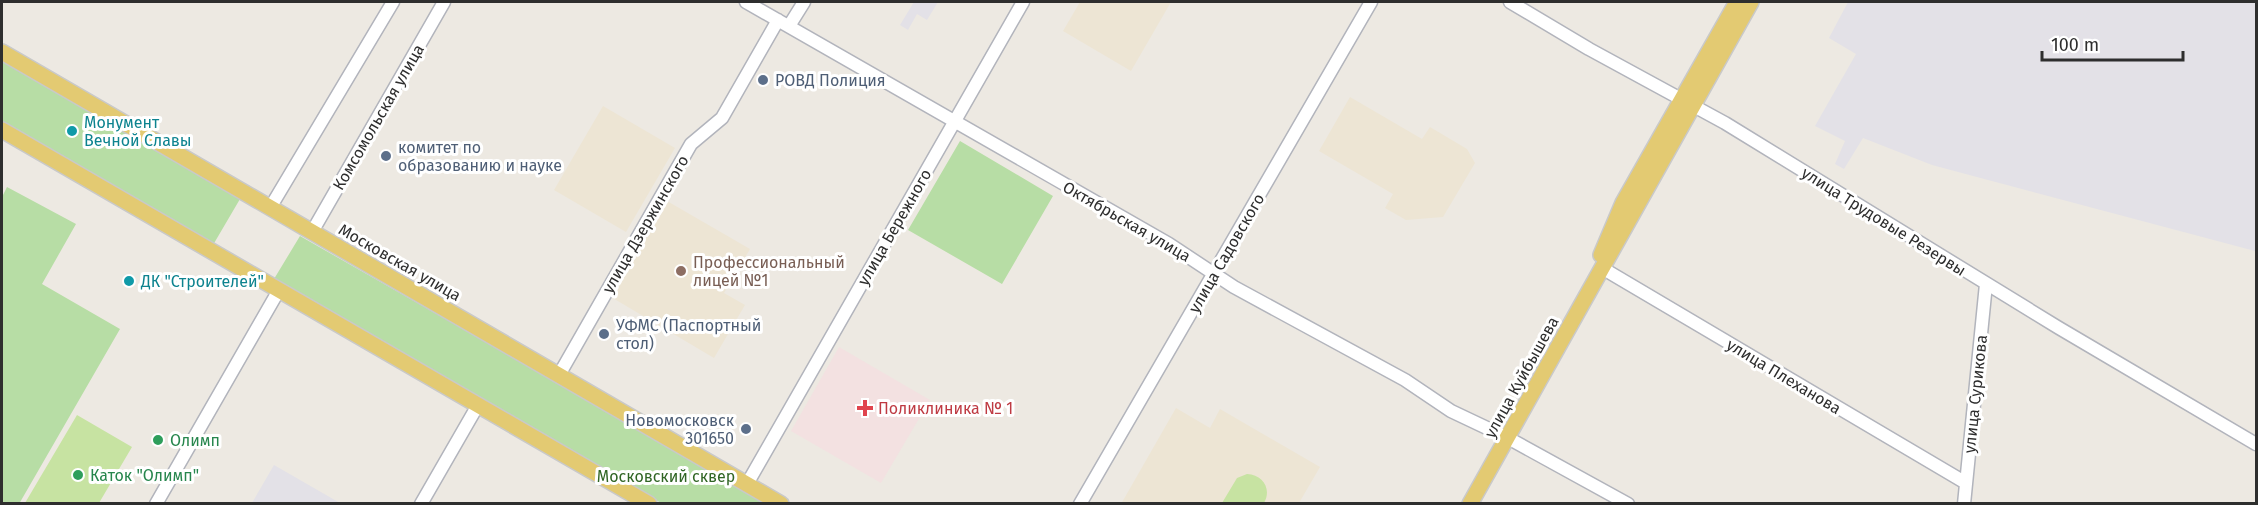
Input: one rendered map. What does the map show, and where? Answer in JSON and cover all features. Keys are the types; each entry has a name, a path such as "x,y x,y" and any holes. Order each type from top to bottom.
{"main road":[{"path":"1688,102 1737,2"},
{"path":"1580,309 1604,244 1623,203 1751,2"},
{"name":"Московская улица","path":"2,52 781,504"},
{"name":"улица Куйбышева","path":"1470,504 1580,309 1688,102"},
{"path":"2,130 649,504"}],"street":[{"path":"270,208 393,2"},
{"name":"Комсомольская улица","path":"312,232 444,2"},
{"name":"Октябрьская улица","path":"746,2 1169,244 1262,303 1405,380 1451,411 1508,438 1628,504"},
{"name":"улица Дзержинского","path":"558,375 691,144 722,118 784,23 804,2"},
{"name":"улица Бережного","path":"747,484 1023,2"},
{"name":"улица Садовского","path":"1080,504 1371,2"},
{"name":"улица Трудовые Резервы","path":"1509,2 1589,49 1688,102 1986,284 2256,444"},
{"name":"улица Плеханова","path":"1602,268 1966,483"},
{"name":"улица Сурикова","path":"1964,504 1986,284"},
{"path":"156,504 279,290"},
{"path":"421,504 478,405"}],"shaded area":[{"path":"914,2 938,2 927,20 917,14 908,30 900,25"},
{"path":"1080,2 1171,2 1131,71 1063,31"},
{"path":"1848,2 2256,2 2255,251 1932,165 1863,138 1844,169 1835,164 1845,141 1815,126 1856,54 1829,38"},
{"path":"1350,97 1422,139 1430,127 1467,149 1475,163 1443,217 1406,220 1385,208 1393,194 1319,151"},
{"path":"603,106 675,148 626,232 554,190"},
{"name":"Профессиональный лицей №1","path":"667,201 750,249 724,293 745,305 714,358 611,297"},
{"name":"Поликлиника № 1","path":"839,347 930,400 881,483 791,431"},
{"path":"1176,408 1210,428 1220,409 1320,467 1299,503 1121,504"},
{"path":"274,465 340,503 252,503"}],"green space":[{"path":"2,61 240,199 213,245 2,124"},
{"path":"960,141 1053,196 1002,284 908,230"},
{"path":"7,187 76,224 42,284 120,329 19,504 2,503 2,197"},
{"name":"Московский сквер","path":"300,236 768,503 661,503 274,279"},
{"name":"Каток \"Олимп\"","path":"77,415 132,447 99,503 25,503"},
{"path":"1247,474 1258,477 1265,484 1267,493 1264,503 1222,503 1237,478"}],"place":[{"name":"РОВД Полиция","path":"763,80"},
{"name":"Монумент Вечной Славы","path":"72,131"},
{"name":"комитет по образованию и науке","path":"386,156"},
{"name":"Профессиональный лицей №1","path":"681,271"},
{"name":"ДК \"Строителей\"","path":"129,281"},
{"name":"УФМС (Паспортный стол)","path":"604,334"},
{"name":"Поликлиника № 1","path":"865,408"},
{"name":"Новомосковск 301650","path":"746,429"},
{"name":"Олимп","path":"158,440"},
{"name":"Каток \"Олимп\"","path":"78,475"}]}
